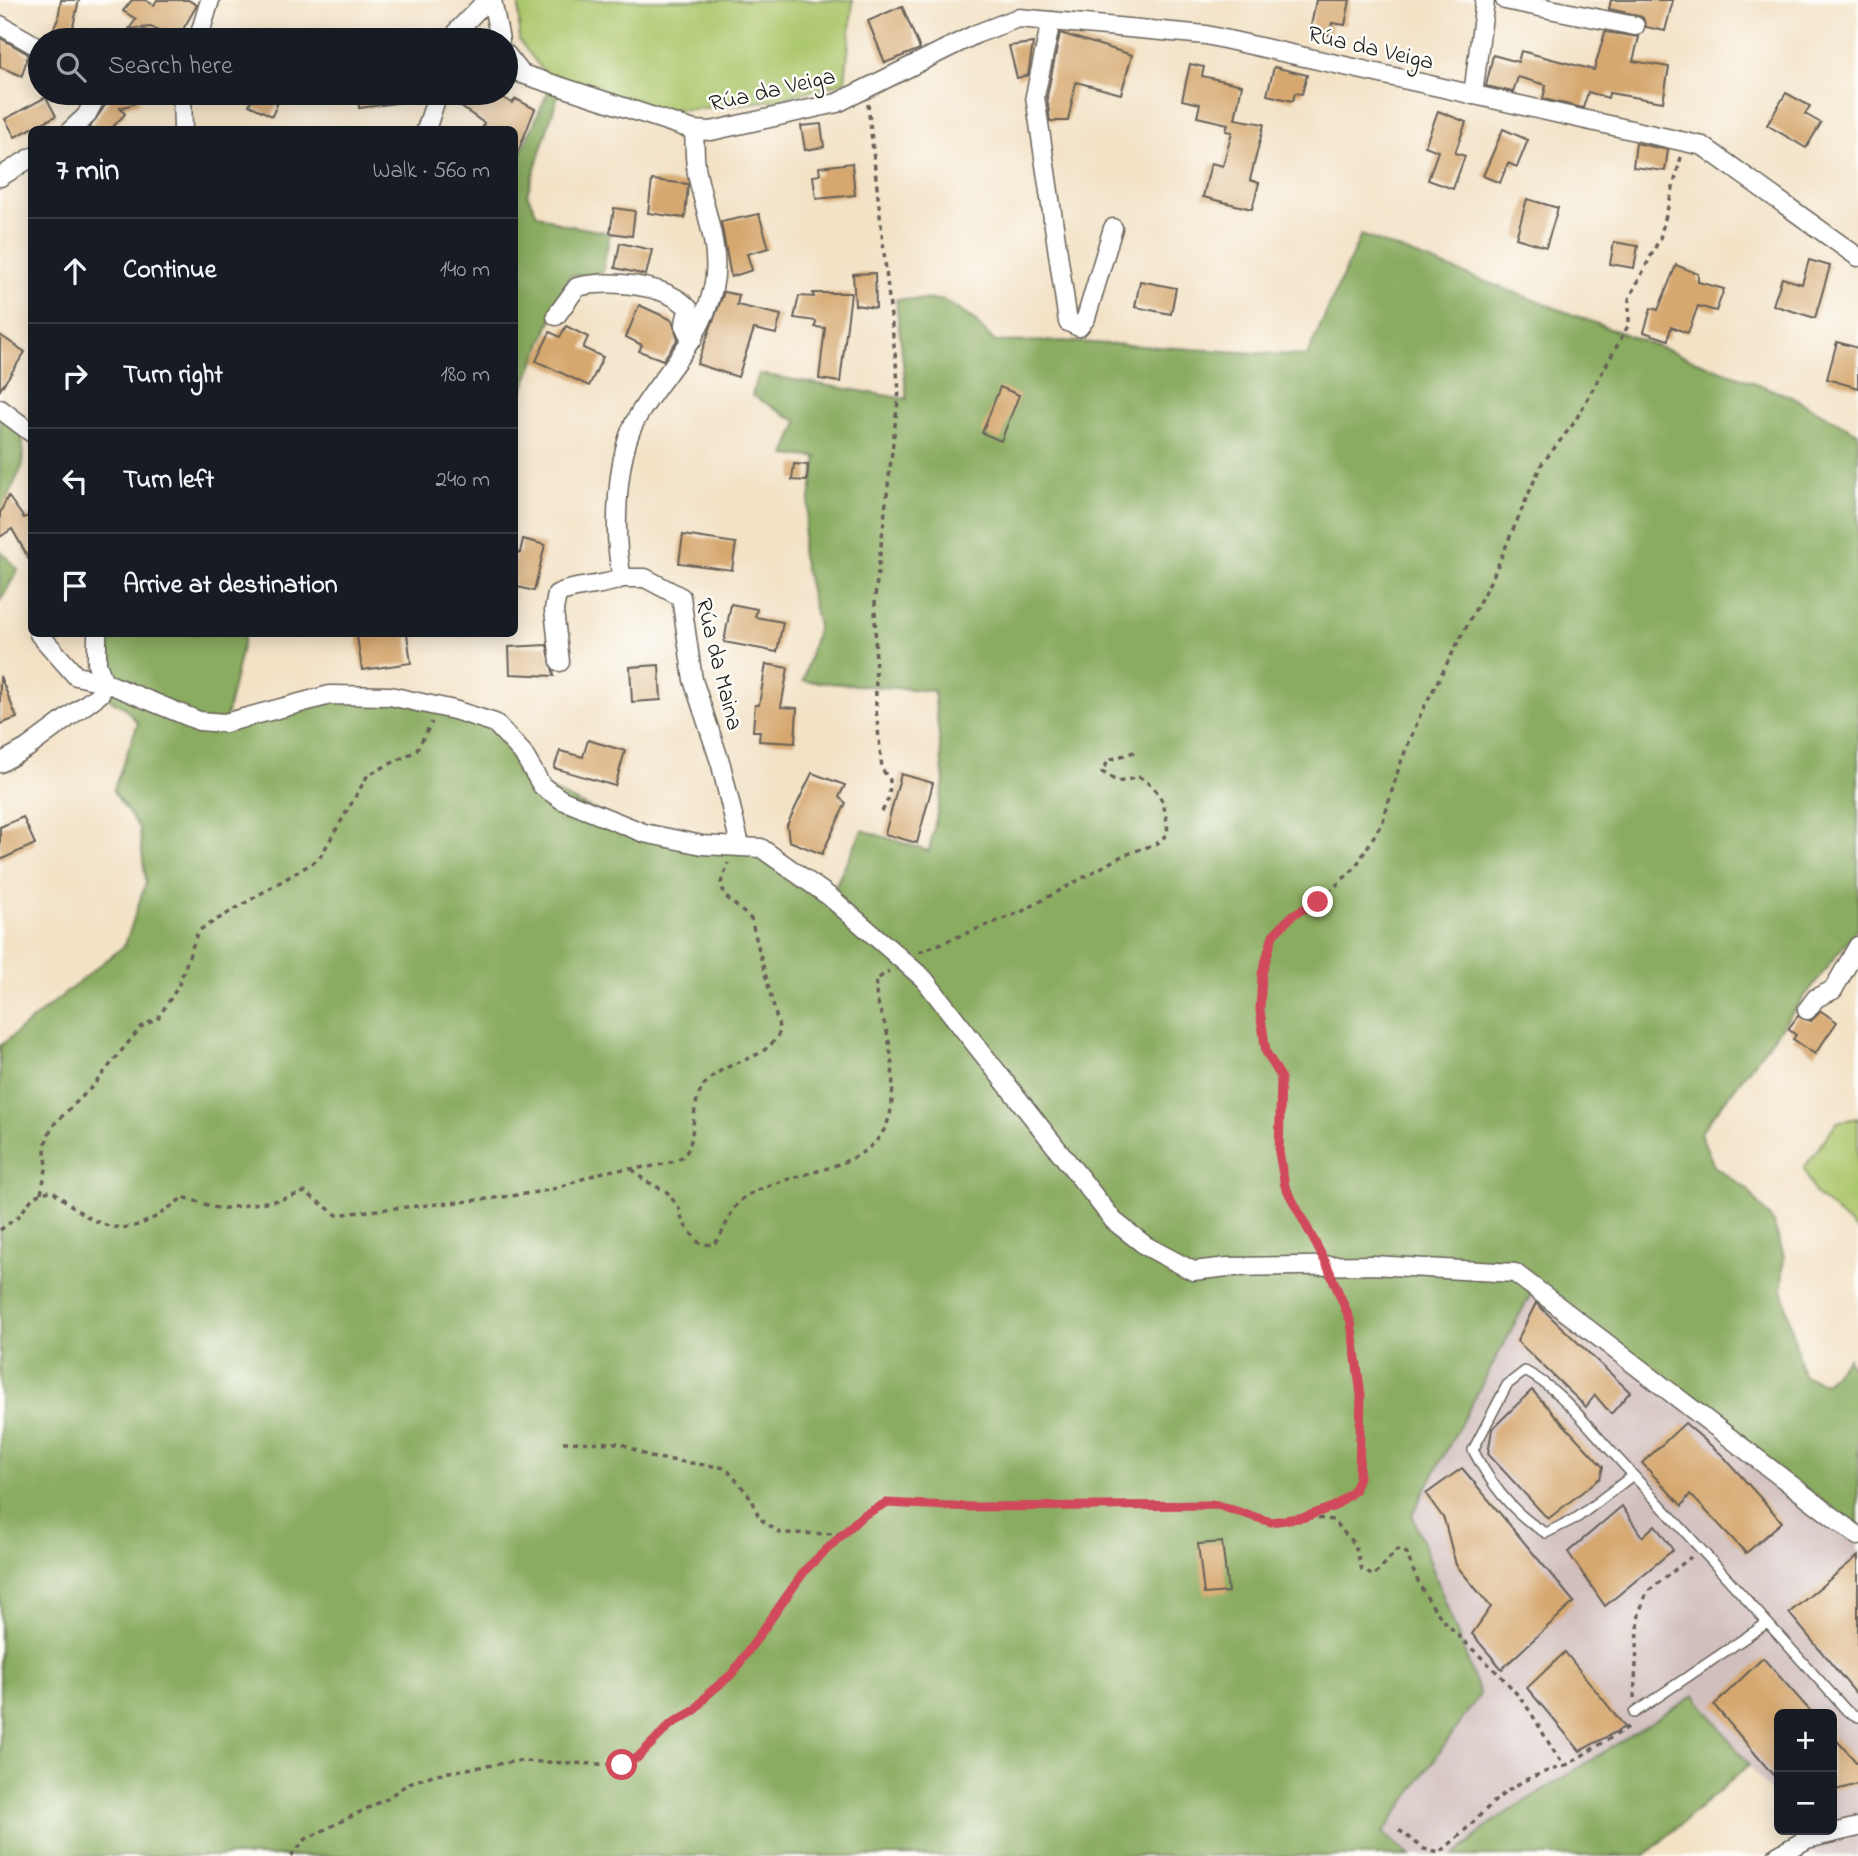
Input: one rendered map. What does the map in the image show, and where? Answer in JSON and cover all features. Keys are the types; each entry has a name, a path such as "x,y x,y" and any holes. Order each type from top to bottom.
{"street":[{"path":"202,28 210,0"},
{"path":"460,28 489,0 497,28"},
{"path":"1473,95 1485,0"},
{"path":"1505,0 1635,26"},
{"name":"Rúa da Veiga","path":"518,69 522,74 694,130 711,131 837,103 976,34 1018,18 1206,34 1703,146 1858,257"},
{"path":"1051,21 1035,96 1068,322 1079,327 1086,318 1113,228"},
{"path":"0,26 28,41"},
{"path":"75,126 86,116 92,105"},
{"path":"182,105 183,126"},
{"path":"427,126 434,105"},
{"path":"622,578 617,555 623,456 637,417 693,339 706,316 714,284 715,257 696,170 694,130"},
{"path":"0,177 28,165"},
{"path":"556,316 577,287 608,282 623,284 682,301 689,309 684,323 685,331 693,339"},
{"path":"0,409 28,430"},
{"name":"Rúa da Maina","path":"560,662 554,610 557,594 576,588 607,585 622,578 645,578 681,597 693,680 721,765 740,845"},
{"path":"42,637 76,676 104,682 199,721 225,723 330,695 390,696 495,723 522,752 542,786 562,800 643,834 702,845 761,848 830,897 924,979 1114,1221 1146,1246 1193,1271 1373,1265 1515,1273 1858,1536"},
{"path":"0,763 27,748 100,694 104,682 97,664 97,637"},
{"path":"1807,1010 1816,998 1833,990 1858,946"},
{"path":"1777,1856 1807,1839 1858,1827"}],"lane":[{"path":"1633,1475 1578,1517 1546,1534 1529,1524 1487,1477 1474,1451 1507,1385 1525,1371 1550,1384 1633,1475 1847,1711 1858,1717"},
{"path":"1634,1713 1767,1623"}],"path":[{"path":"867,88 899,391 875,597 876,709 882,769 890,780 889,797 882,812"},
{"path":"291,1856 306,1839 409,1783 436,1774 518,1761 622,1765 637,1758 671,1724 694,1711 708,1694 732,1674 806,1569 862,1516 886,1503 971,1507 1217,1505 1271,1522 1305,1517 1335,1506 1354,1491 1359,1477 1361,1395 1351,1322 1327,1265 1285,1186 1279,1152 1281,1077 1266,1052 1260,1010 1262,974 1273,935 1294,914 1318,902 1355,868 1383,821 1400,764 1422,710 1494,574 1541,465 1580,413 1629,324 1629,299 1660,238 1685,142"},
{"path":"41,1193 47,1165 47,1137 55,1124 92,1087 141,1027 158,1018 178,987 198,931 318,859 368,775 416,751 437,706"},
{"path":"0,1230 19,1216 34,1196 52,1190 80,1214 111,1227 131,1228 156,1219 183,1197 220,1209 279,1200 305,1192 337,1215 550,1190 610,1171 655,1165 683,1156 691,1146 692,1119 703,1086 725,1065 756,1055 774,1044 780,1031 751,919 725,896 721,883 724,867 740,845"},
{"path":"563,1441 620,1443 650,1457 726,1468 752,1499 759,1518 780,1533 841,1534"},
{"path":"1305,1517 1333,1520 1355,1545 1362,1570 1374,1576 1397,1550 1407,1553 1428,1603 1444,1622 1504,1679 1540,1725 1554,1753 1565,1766"},
{"path":"1399,1830 1424,1849 1439,1853 1512,1785 1539,1773 1565,1766 1630,1726 1634,1713 1639,1614 1647,1592 1700,1549"}],"shaded area":[{"path":"1534,1288 1858,1537 1858,1856 1815,1856 1802,1835 1837,1835 1837,1709 1774,1709 1774,1798 1695,1695 1495,1820 1454,1856 1408,1856 1382,1836 1479,1694 1412,1514"}],"green space":[{"path":"519,0 853,0 845,82 775,100 694,109 639,110 552,83 519,40"},
{"path":"552,83 561,86 527,194 537,214 561,224 610,233 602,273 569,276 518,403 518,159"},
{"path":"1361,235 1792,397 1858,433 1858,927 1700,1133 1714,1166 1748,1190 1773,1222 1784,1256 1782,1288 1803,1376 1825,1383 1848,1358 1858,1381 1858,1536 1534,1288 1412,1514 1480,1694 1383,1833 1410,1856 0,1856 0,1046 125,945 146,882 139,828 113,791 138,723 125,708 100,694 97,664 110,637 244,637 225,722 330,695 390,696 495,723 542,786 644,833 761,848 830,897 862,830 929,851 944,782 934,691 803,681 818,626 801,551 817,457 785,455 798,422 752,395 759,374 907,399 896,299 943,300 973,319 995,342 1060,341 1307,356"},
{"path":"0,408 23,426 23,465 0,513"},
{"path":"0,551 18,570 0,602"},
{"path":"1858,1118 1858,1231 1815,1194 1804,1168 1837,1122"},
{"path":"1695,1695 1749,1765 1644,1856 1454,1856 1495,1820"}],"building":[{"path":"61,0 79,0 73,28 54,28"},
{"path":"132,0 145,0 154,5 157,0 188,0 197,5 184,28 130,28 136,19 123,11"},
{"path":"1316,0 1350,0 1345,25 1332,23 1330,35 1310,31"},
{"path":"1611,0 1673,0 1665,31 1646,27 1643,18 1638,15 1609,9"},
{"path":"902,6 920,49 885,63 868,21"},
{"path":"1605,32 1639,37 1633,61 1669,67 1663,102 1609,93 1608,98 1588,92 1583,108 1543,99 1546,85 1518,77 1513,92 1486,86 1493,55 1518,62 1521,51 1594,70"},
{"path":"1060,33 1132,55 1121,94 1076,82 1068,121 1050,121 1047,96"},
{"path":"0,38 28,54 22,76 0,67"},
{"path":"1033,43 1028,75 1017,78 1009,46"},
{"path":"1190,64 1204,67 1202,76 1242,85 1235,119 1264,124 1250,180 1259,183 1252,209 1203,197 1211,163 1223,166 1232,132 1226,131 1228,124 1197,117 1200,104 1182,100"},
{"path":"1274,67 1307,75 1302,94 1295,93 1293,101 1267,95"},
{"path":"1786,93 1810,106 1805,114 1821,123 1806,148 1767,125"},
{"path":"518,100 535,109 518,152 518,126 483,126 484,123 458,105 518,105"},
{"path":"31,105 50,105 56,116 36,126 28,126 28,130 15,137 5,119"},
{"path":"105,105 130,105 120,108 125,114 114,126 91,126"},
{"path":"249,105 277,105 272,116"},
{"path":"359,105 382,105 359,108"},
{"path":"1438,111 1466,122 1455,153 1465,156 1453,189 1428,180 1438,151 1425,146"},
{"path":"821,124 824,147 805,150 801,126"},
{"path":"1503,129 1528,140 1517,167 1508,163 1500,183 1483,176"},
{"path":"1636,143 1668,150 1665,171 1633,167"},
{"path":"852,163 855,195 816,199 813,176 820,175 819,167"},
{"path":"652,180 688,184 685,218 648,213"},
{"path":"1527,199 1558,208 1546,247 1516,238"},
{"path":"614,208 635,211 632,236 610,233"},
{"path":"759,214 769,248 747,254 752,270 731,277 721,222"},
{"path":"1614,242 1638,246 1634,268 1610,264"},
{"path":"620,243 652,250 646,275 615,268"},
{"path":"1809,260 1830,266 1815,318 1773,305 1782,278 1802,284"},
{"path":"1676,265 1698,274 1698,282 1724,289 1716,311 1698,306 1688,333 1671,327 1668,340 1644,332 1651,308 1658,310"},
{"path":"875,273 876,308 855,305 853,274"},
{"path":"1140,281 1176,288 1171,314 1135,307"},
{"path":"724,292 739,295 737,305 781,315 776,334 754,329 738,377 697,364"},
{"path":"813,293 851,293 840,382 819,379 825,328 815,327 816,321 794,318 799,296 814,297"},
{"path":"639,305 672,320 678,339 663,360 639,351 642,345 626,337"},
{"path":"566,326 588,337 583,348 603,357 589,386 536,361 550,332 560,337"},
{"path":"0,335 25,352 0,390"},
{"path":"1837,342 1858,348 1858,388 1827,379"},
{"path":"1000,387 1019,395 1001,441 982,433"},
{"path":"794,464 808,465 807,481 792,480"},
{"path":"8,496 24,518 28,516 28,557 12,529 0,537 0,513"},
{"path":"683,535 736,543 732,570 679,563"},
{"path":"523,539 545,545 534,591 518,587"},
{"path":"731,604 757,609 755,617 783,622 777,652 724,642"},
{"path":"357,637 407,637 411,663 362,670"},
{"path":"547,645 554,676 510,674 509,647"},
{"path":"766,664 788,668 781,707 797,708 795,743 759,741 760,731 753,731 755,705 759,705"},
{"path":"659,665 661,700 632,702 630,667"},
{"path":"0,676 17,718 0,724"},
{"path":"588,740 625,751 615,786 554,768 560,751 583,757"},
{"path":"812,773 845,785 839,797 846,803 822,854 789,841 787,825"},
{"path":"901,774 933,783 917,843 885,834"},
{"path":"23,817 35,844 0,860 0,827"},
{"path":"1821,1011 1837,1022 1815,1054 1793,1039 1796,1035 1788,1029 1798,1016 1811,1021"},
{"path":"1536,1303 1630,1392 1611,1414 1595,1395 1586,1407 1517,1341"},
{"path":"1532,1390 1603,1467 1600,1478 1548,1519 1488,1454 1492,1429"},
{"path":"1685,1423 1723,1456 1782,1522 1746,1553 1690,1494 1682,1506 1642,1463"},
{"path":"1462,1468 1574,1602 1502,1669 1472,1634 1491,1607 1456,1565 1444,1519 1426,1494"},
{"path":"1622,1506 1642,1537 1655,1525 1673,1550 1605,1606 1568,1552"},
{"path":"1222,1542 1228,1592 1204,1594 1198,1544"},
{"path":"1858,1556 1858,1696 1789,1613"},
{"path":"1565,1652 1625,1727 1580,1751 1527,1688"},
{"path":"1763,1658 1809,1709 1774,1709 1774,1776 1714,1705"},
{"path":"1837,1741 1858,1764 1858,1784 1837,1790"}],"route":[{"path":"622,1765 637,1758 671,1724 694,1711 708,1694 732,1674 806,1569 862,1516 886,1503 971,1507 1217,1505 1271,1522 1305,1517 1335,1506 1354,1491 1359,1477 1361,1395 1351,1322 1327,1265 1285,1186 1279,1152 1281,1077 1266,1052 1260,1010 1262,974 1273,935 1294,914 1318,902"}]}
